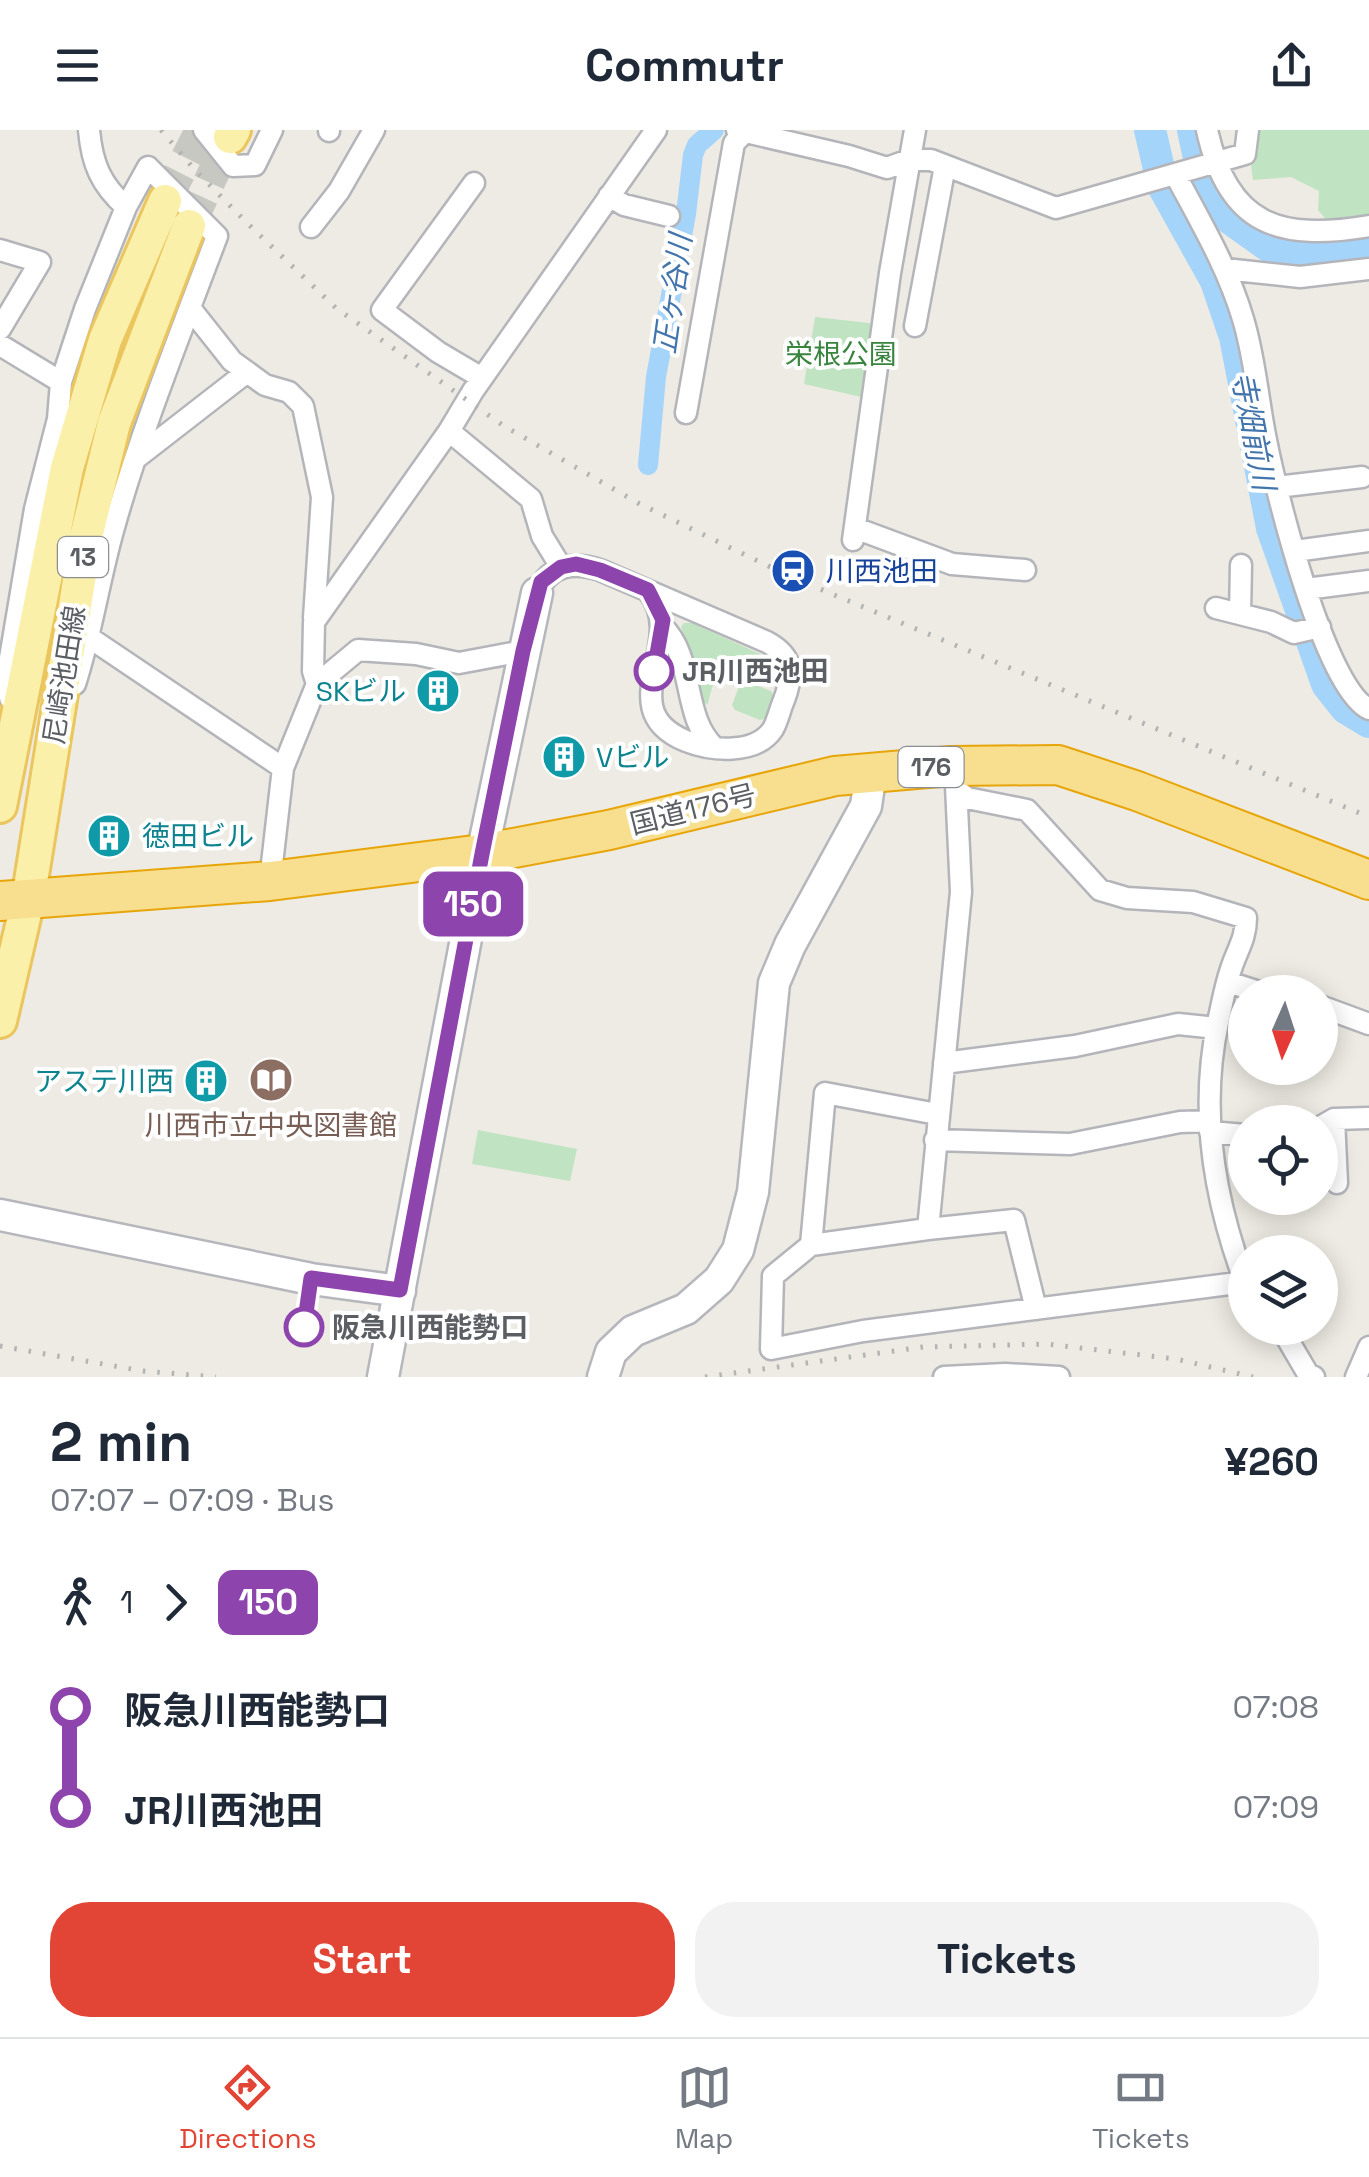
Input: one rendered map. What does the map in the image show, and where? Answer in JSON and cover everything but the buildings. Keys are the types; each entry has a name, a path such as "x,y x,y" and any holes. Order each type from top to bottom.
{"highway":[{"name":"国道176号","path":"14,900 270,881 482,854 608,830 796,784 871,772 954,778 1058,765 1137,791 1369,880"}],"main road":[{"name":"尼崎池田線","path":"0,806 73,450 106,340 165,201"},
{"name":"尼崎池田線","path":"0,1021 14,900 52,752 86,537 114,423 189,226"}],"street":[{"path":"89,130 95,170 111,194 126,207"},
{"path":"223,132 233,166 255,165 272,130"},
{"path":"311,227 339,192 374,130"},
{"path":"314,622 656,130"},
{"path":"916,130 908,160 854,534 952,564 1026,570"},
{"path":"1207,130 1212,164 1248,212 1270,224 1296,230 1332,232 1369,226"},
{"path":"686,413 734,143 740,131 886,168 908,160 930,160 1056,208 1245,154 1248,130"},
{"path":"915,326 945,166"},
{"path":"11,740 10,664 35,509 58,420 61,382 85,308 126,207 148,167 217,236 113,529 90,638 52,752"},
{"path":"1167,176 1226,269 1244,321 1277,487 1306,589 1338,675 1358,711"},
{"path":"474,183 382,310 438,352 482,378"},
{"path":"609,196 624,205 669,216"},
{"path":"0,250 40,262 0,330"},
{"path":"1226,269 1300,277 1369,269"},
{"path":"190,308 232,360 266,385 289,392 304,406 322,497 314,622 313,671 317,684"},
{"path":"0,345 61,382"},
{"path":"136,459 247,372"},
{"path":"449,431 531,498 542,536 561,567"},
{"path":"1277,487 1362,478"},
{"path":"1295,551 1369,541"},
{"path":"1240,614 1241,565"},
{"path":"383,1377 482,854 541,582 561,567 588,566 648,590 782,650 791,667 789,686 772,729 751,745 717,749 686,741 669,731 651,708 662,626 658,607 648,590"},
{"path":"1306,589 1369,580"},
{"path":"0,604 23,591"},
{"path":"1216,608 1299,633 1320,627"},
{"path":"662,626 677,640 701,735 717,749"},
{"path":"90,638 283,768"},
{"path":"270,881 283,768 317,684 358,650 416,654 459,663 523,651"},
{"path":"603,1377 611,1352 633,1331 686,1309 719,1280 738,1250 753,1192 774,983 790,945 866,806 871,772"},
{"path":"954,778 967,798 1026,810 1100,890 1127,898 1193,902 1246,918 1246,937 1231,975"},
{"path":"928,1229 961,892 954,778"},
{"path":"1228,982 1217,1028 1210,1127 1229,1235"},
{"path":"1338,1013 1369,1024"},
{"path":"944,1062 978,1061 1075,1046 1178,1024 1217,1028"},
{"path":"811,1245 825,1094 937,1114"},
{"path":"1338,1122 1369,1118"},
{"path":"935,1140 1070,1144 1180,1122 1228,1131"},
{"path":"0,1216 311,1278 400,1290"},
{"path":"1036,1309 1014,1220 811,1245 773,1276 771,1348 863,1330 1036,1309 1228,1284"},
{"path":"1291,1345 1310,1376"},
{"path":"1356,1377 1369,1348"},
{"path":"944,1377 1059,1377"}],"green space":[{"path":"1254,130 1369,130 1369,217 1330,224 1318,210 1319,191 1291,177 1253,180 1250,157"},
{"name":"栄根公園","path":"815,317 878,324 866,398 804,384"},
{"path":"692,623 769,658 775,666 774,676 736,661 720,672 708,704 701,702 681,627"},
{"path":"746,681 774,696 766,718 760,720 732,705 740,684"},
{"path":"478,1130 577,1149 570,1181 472,1164"}],"waterway":[{"name":"正ヶ谷川","path":"648,465 656,377 693,155 697,145 714,130"},
{"name":"寺畑前川","path":"1150,130 1163,186 1216,281 1235,337 1272,528 1327,684 1346,708 1369,722"},
{"path":"1193,130 1199,158 1221,212 1270,247 1329,253 1369,242"}],"tunnel":[{"path":"165,201 201,130"},
{"path":"189,226 230,137"}],"railway":[{"path":"161,130 246,222 336,308 504,426 638,503 791,577 1369,817"},
{"path":"705,1377 923,1347 1046,1344 1176,1359 1253,1377"},
{"path":"0,1346 143,1371 216,1377"}],"bus line":[{"name":"150","path":"304,1327 311,1278 400,1290 482,854 541,582 561,567 576,564 648,590 663,620 654,671"}],"place":[{"name":"川西池田","path":"793,571"},
{"name":"JR川西池田","path":"654,671"},
{"name":"SKビル","path":"438,691"},
{"name":"Vビル","path":"564,757"},
{"name":"徳田ビル","path":"109,836"},
{"name":"川西市立中央図書館","path":"271,1080"},
{"name":"アステ川西","path":"206,1081"},
{"name":"阪急川西能勢口","path":"304,1327"}]}
